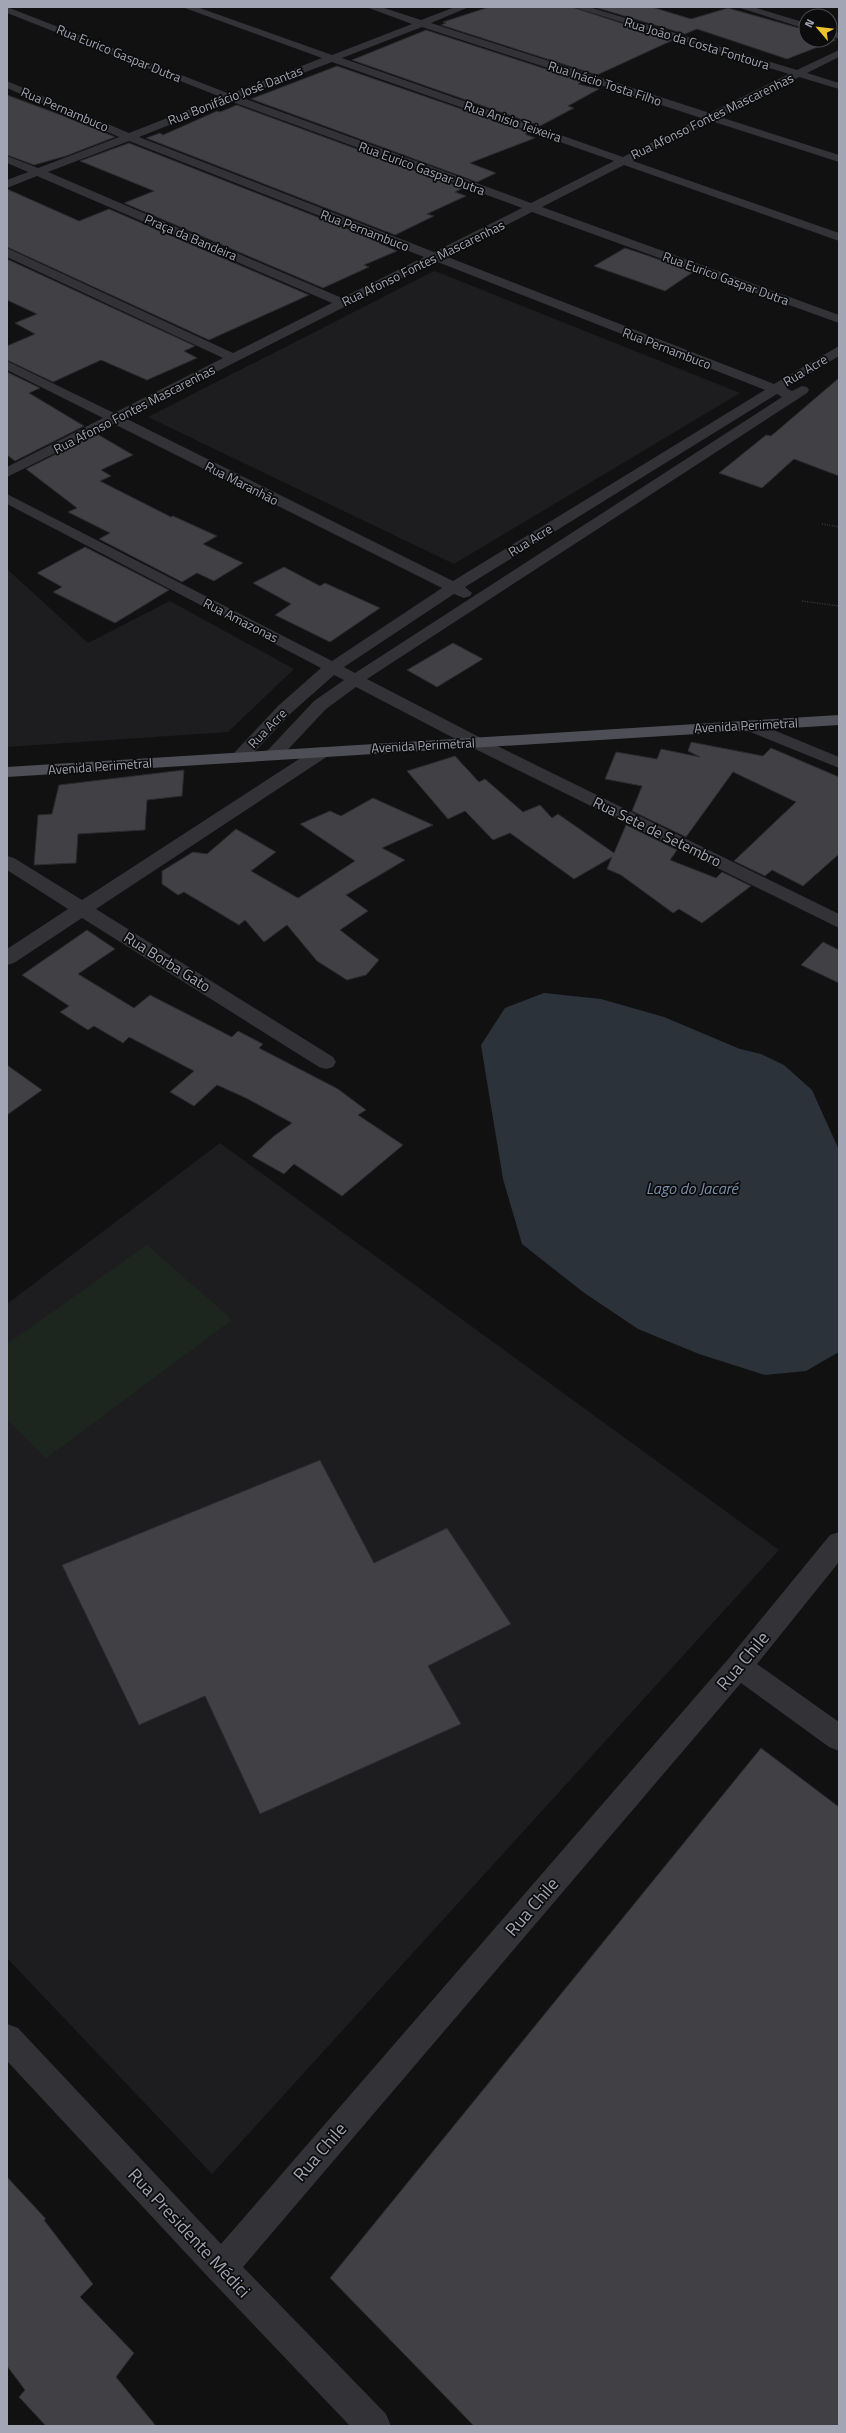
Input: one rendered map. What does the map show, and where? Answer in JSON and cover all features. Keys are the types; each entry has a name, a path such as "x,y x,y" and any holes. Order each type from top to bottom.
{"main road":[{"name":"Avenida Perimetral","path":"7,772 839,720"}],"street":[{"name":"Rua Anisio Teixeira","path":"187,7 839,236"},
{"name":"Rua Inácio Tosta Filho","path":"371,7 839,159"},
{"name":"Rua Bonifácio José Dantas","path":"7,184 464,7"},
{"name":"Rua João da Costa Fontoura","path":"578,7 839,86"},
{"path":"742,7 798,24"},
{"name":"Rua Eurico Gaspar Dutra","path":"7,9 229,97 839,319"},
{"name":"Rua Afonso Fontes Mascarenhas","path":"7,472 532,208 623,160 839,53"},
{"name":"Rua Pernambuco","path":"7,84 129,137 793,396"},
{"name":"Praça da Bandeira","path":"7,159 343,302"},
{"path":"7,252 234,358"},
{"name":"Rua Acre","path":"240,757 284,710 333,667 453,588 839,350"},
{"name":"Rua Maranhão","path":"7,365 453,588 478,599"},
{"name":"Rua Acre","path":"273,755 320,705 356,679 839,366"},
{"name":"Rua Amazonas","path":"7,498 475,742"},
{"path":"749,725 839,763"},
{"name":"Rua Sete de Setembro","path":"475,742 839,922"},
{"path":"7,958 322,752"},
{"name":"Rua Borba Gato","path":"7,862 326,1062"},
{"name":"Rua Chile","path":"221,2268 739,1666 839,1543"},
{"path":"739,1666 839,1738"},
{"name":"Rua Presidente Médici","path":"7,2039 221,2268 374,2426"}],"path":[{"path":"822,524 839,527"},
{"path":"802,601 839,606"}],"shaded area":[{"path":"434,271 740,393 454,564 148,417"},
{"path":"7,569 88,643 170,601 294,669 228,732 7,747"},
{"path":"220,1143 779,1550 212,2174 7,1958 7,1304"},
{"path":"147,1245 232,1320 46,1458 7,1419 7,1344"}],"water":[{"name":"Lago do Jacaré","path":"544,993 601,999 664,1017 740,1049 761,1054 784,1065 812,1090 839,1150 839,1352 806,1371 765,1375 699,1354 638,1329 583,1292 522,1244 503,1179 481,1045 505,1008"}],"building":[{"path":"489,7 572,7 673,40 597,75 441,25 446,23 443,22"},
{"path":"594,7 652,7 691,19 728,8 798,28 798,48 815,48 787,59 697,29 685,34"},
{"path":"426,30 583,81 578,84 599,89 568,106 574,108 540,126 352,60"},
{"path":"337,66 528,132 525,134 535,138 470,163 496,173 477,182 251,99"},
{"path":"7,95 115,137 66,156 34,165 7,155"},
{"path":"237,105 463,188 455,192 466,196 427,214 434,216 395,235 146,138 160,133 163,135 217,111 220,112"},
{"path":"129,143 381,242 379,243 397,251 364,265 369,267 323,288 124,203 154,191 80,161"},
{"path":"7,189 79,221 109,209 309,295 209,340 7,247"},
{"path":"625,248 693,272 665,291 594,266"},
{"path":"7,259 195,346 184,351 197,358 147,380 101,360 53,382 7,360 7,346 35,334 15,323 37,314 7,300"},
{"path":"7,372 40,388 29,393 84,426 15,461 7,455"},
{"path":"839,378 839,476 794,459 762,488 719,473 766,435 771,436"},
{"path":"97,434 133,455 101,470 111,476 100,481 171,517 173,516 217,536 203,544 243,563 214,581 197,573 182,582 99,539 110,533 68,512 77,508 26,469"},
{"path":"85,547 169,590 115,623 53,592 62,587 37,573"},
{"path":"284,567 320,586 325,583 380,608 330,642 275,615 291,604 253,583"},
{"path":"453,643 483,659 437,687 407,670"},
{"path":"691,742 763,756 771,748 839,777 839,854 803,886 772,870 765,876 734,861 796,802 733,772 686,837 632,811 642,786 605,779 616,752 657,759 661,749 700,757 688,751"},
{"path":"455,756 479,782 485,779 523,812 540,805 552,818 558,814 614,853 626,825 677,850 670,860 716,878 722,872 751,886 702,923 679,909 673,913 621,875 607,869 612,857 574,879 510,833 493,840 465,811 448,819 407,771"},
{"path":"184,770 182,796 147,800 145,830 78,834 76,863 34,865 38,815 52,814 59,785"},
{"path":"373,798 433,825 382,848 405,860 346,895 368,911 340,930 379,960 366,975 347,980 317,961 287,925 264,942 245,920 239,925 184,892 178,895 162,884 162,871 193,852 207,854 236,829 276,852 251,871 298,898 355,861 300,824 330,811 341,816"},
{"path":"87,930 115,949 78,974 134,1008 150,995 232,1037 238,1031 263,1044 259,1048 338,1089 366,1110 358,1115 403,1145 342,1196 294,1164 284,1174 252,1156 274,1136 292,1123 246,1098 217,1085 194,1106 170,1092 194,1071 129,1037 123,1043 94,1026 88,1030 60,1012 69,1006 22,975"},
{"path":"823,942 839,950 839,983 801,965"},
{"path":"7,1065 42,1090 7,1115"},
{"path":"320,1460 374,1563 447,1528 511,1624 428,1666 461,1724 260,1814 205,1696 139,1725 62,1565"},
{"path":"761,1748 839,1807 839,2426 474,2426 330,2278"},
{"path":"7,2177 46,2219 44,2220 93,2284 80,2297 134,2353 116,2377 156,2426 46,2426 19,2397 25,2390 7,2366"}]}
